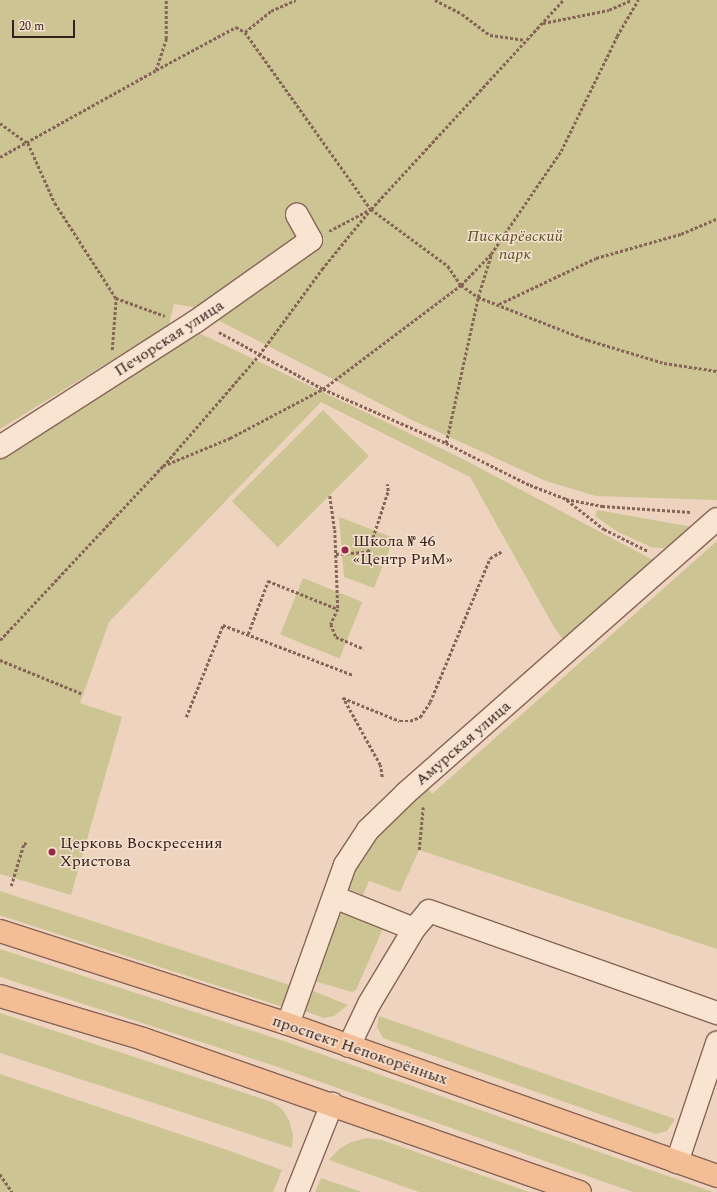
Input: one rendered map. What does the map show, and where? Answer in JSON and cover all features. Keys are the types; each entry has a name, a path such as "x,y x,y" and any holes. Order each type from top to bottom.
{"main road":[{"name":"проспект Непокорённых","path":"0,931 288,1024 717,1176"},
{"path":"0,996 143,1040 332,1104 580,1192"}],"street":[{"path":"297,215 311,240"},
{"name":"Печорская улица","path":"0,447 195,322 311,240"},
{"name":"Амурская улица","path":"288,1024 345,865 368,830 406,793 717,519"},
{"path":"334,897 414,929"},
{"path":"349,1046 369,1004 414,929 428,911 717,1013"},
{"path":"677,1162 717,1043"},
{"path":"297,1192 332,1104"}],"path":[{"path":"156,70 166,39 166,0"},
{"path":"245,32 271,11 296,0"},
{"path":"435,0 462,14 490,35 524,40"},
{"path":"0,640 163,466 259,355 322,269 371,208 562,0"},
{"path":"542,23 609,10 631,0"},
{"path":"163,466 230,438 323,389 461,285 492,254 561,150 617,36 638,0"},
{"path":"0,157 28,143 156,70 236,27 245,32 371,208 448,266 461,285 478,297 588,340 664,364 717,371"},
{"path":"0,122 28,143 54,203 116,298 164,316 195,322 219,332 323,389 446,443 530,485 566,499 602,506 694,513"},
{"path":"311,240 371,208"},
{"path":"499,305 596,258 681,234 717,219"},
{"path":"446,443 478,297 492,254"},
{"path":"110,376 116,298"},
{"path":"336,554 368,552 388,491 387,484"},
{"path":"330,496 336,554 338,608 331,624 336,637 364,649"},
{"path":"566,499 604,529 669,561"},
{"path":"382,777 380,765 343,698 400,721 410,721 420,717 430,702 490,558 501,552"},
{"path":"248,634 268,581 338,608"},
{"path":"186,716 223,625 353,675"},
{"path":"0,660 83,694"},
{"path":"11,886 24,843 27,844"},
{"path":"0,1174 12,1192"}],"green space":[{"name":"Пискарёвский парк","path":"0,0 717,0 717,500 596,496 546,481 412,420 192,307 174,304 169,325 0,429"},
{"path":"199,333 457,456 653,560 565,642 554,627 470,477 321,402 109,622 80,703 122,717 71,895 0,874 0,458"},
{"path":"323,410 369,456 278,547 232,501"},
{"path":"597,510 698,528 671,549 651,547 618,532 595,516"},
{"path":"339,517 394,538 374,588 344,577"},
{"path":"717,541 717,949 419,850 400,892 369,881 363,895 347,888 373,835 427,786 432,794"},
{"path":"303,578 362,602 339,659 280,635"},
{"path":"0,891 294,986 287,1008 0,915"},
{"path":"338,906 384,926 356,990 352,992 314,981"},
{"path":"0,949 281,1040 713,1192 633,1192 275,1066 0,977"},
{"path":"311,990 348,1005 334,1016 324,1018 304,1011"},
{"path":"0,1013 272,1102 282,1109 289,1120 293,1135 292,1148 0,1053"},
{"path":"379,1016 675,1119 667,1131 656,1134 383,1038 377,1027"},
{"path":"0,1074 230,1151 282,1170 273,1192 0,1192"},
{"path":"367,1138 382,1140 529,1192 419,1192 329,1160 339,1149 351,1142"},
{"path":"321,1178 362,1192 315,1192"}],"place":[{"name":"Школа № 46 «Центр РиМ»","path":"345,550"},
{"name":"Церковь Воскресения Христова","path":"52,852"}]}
